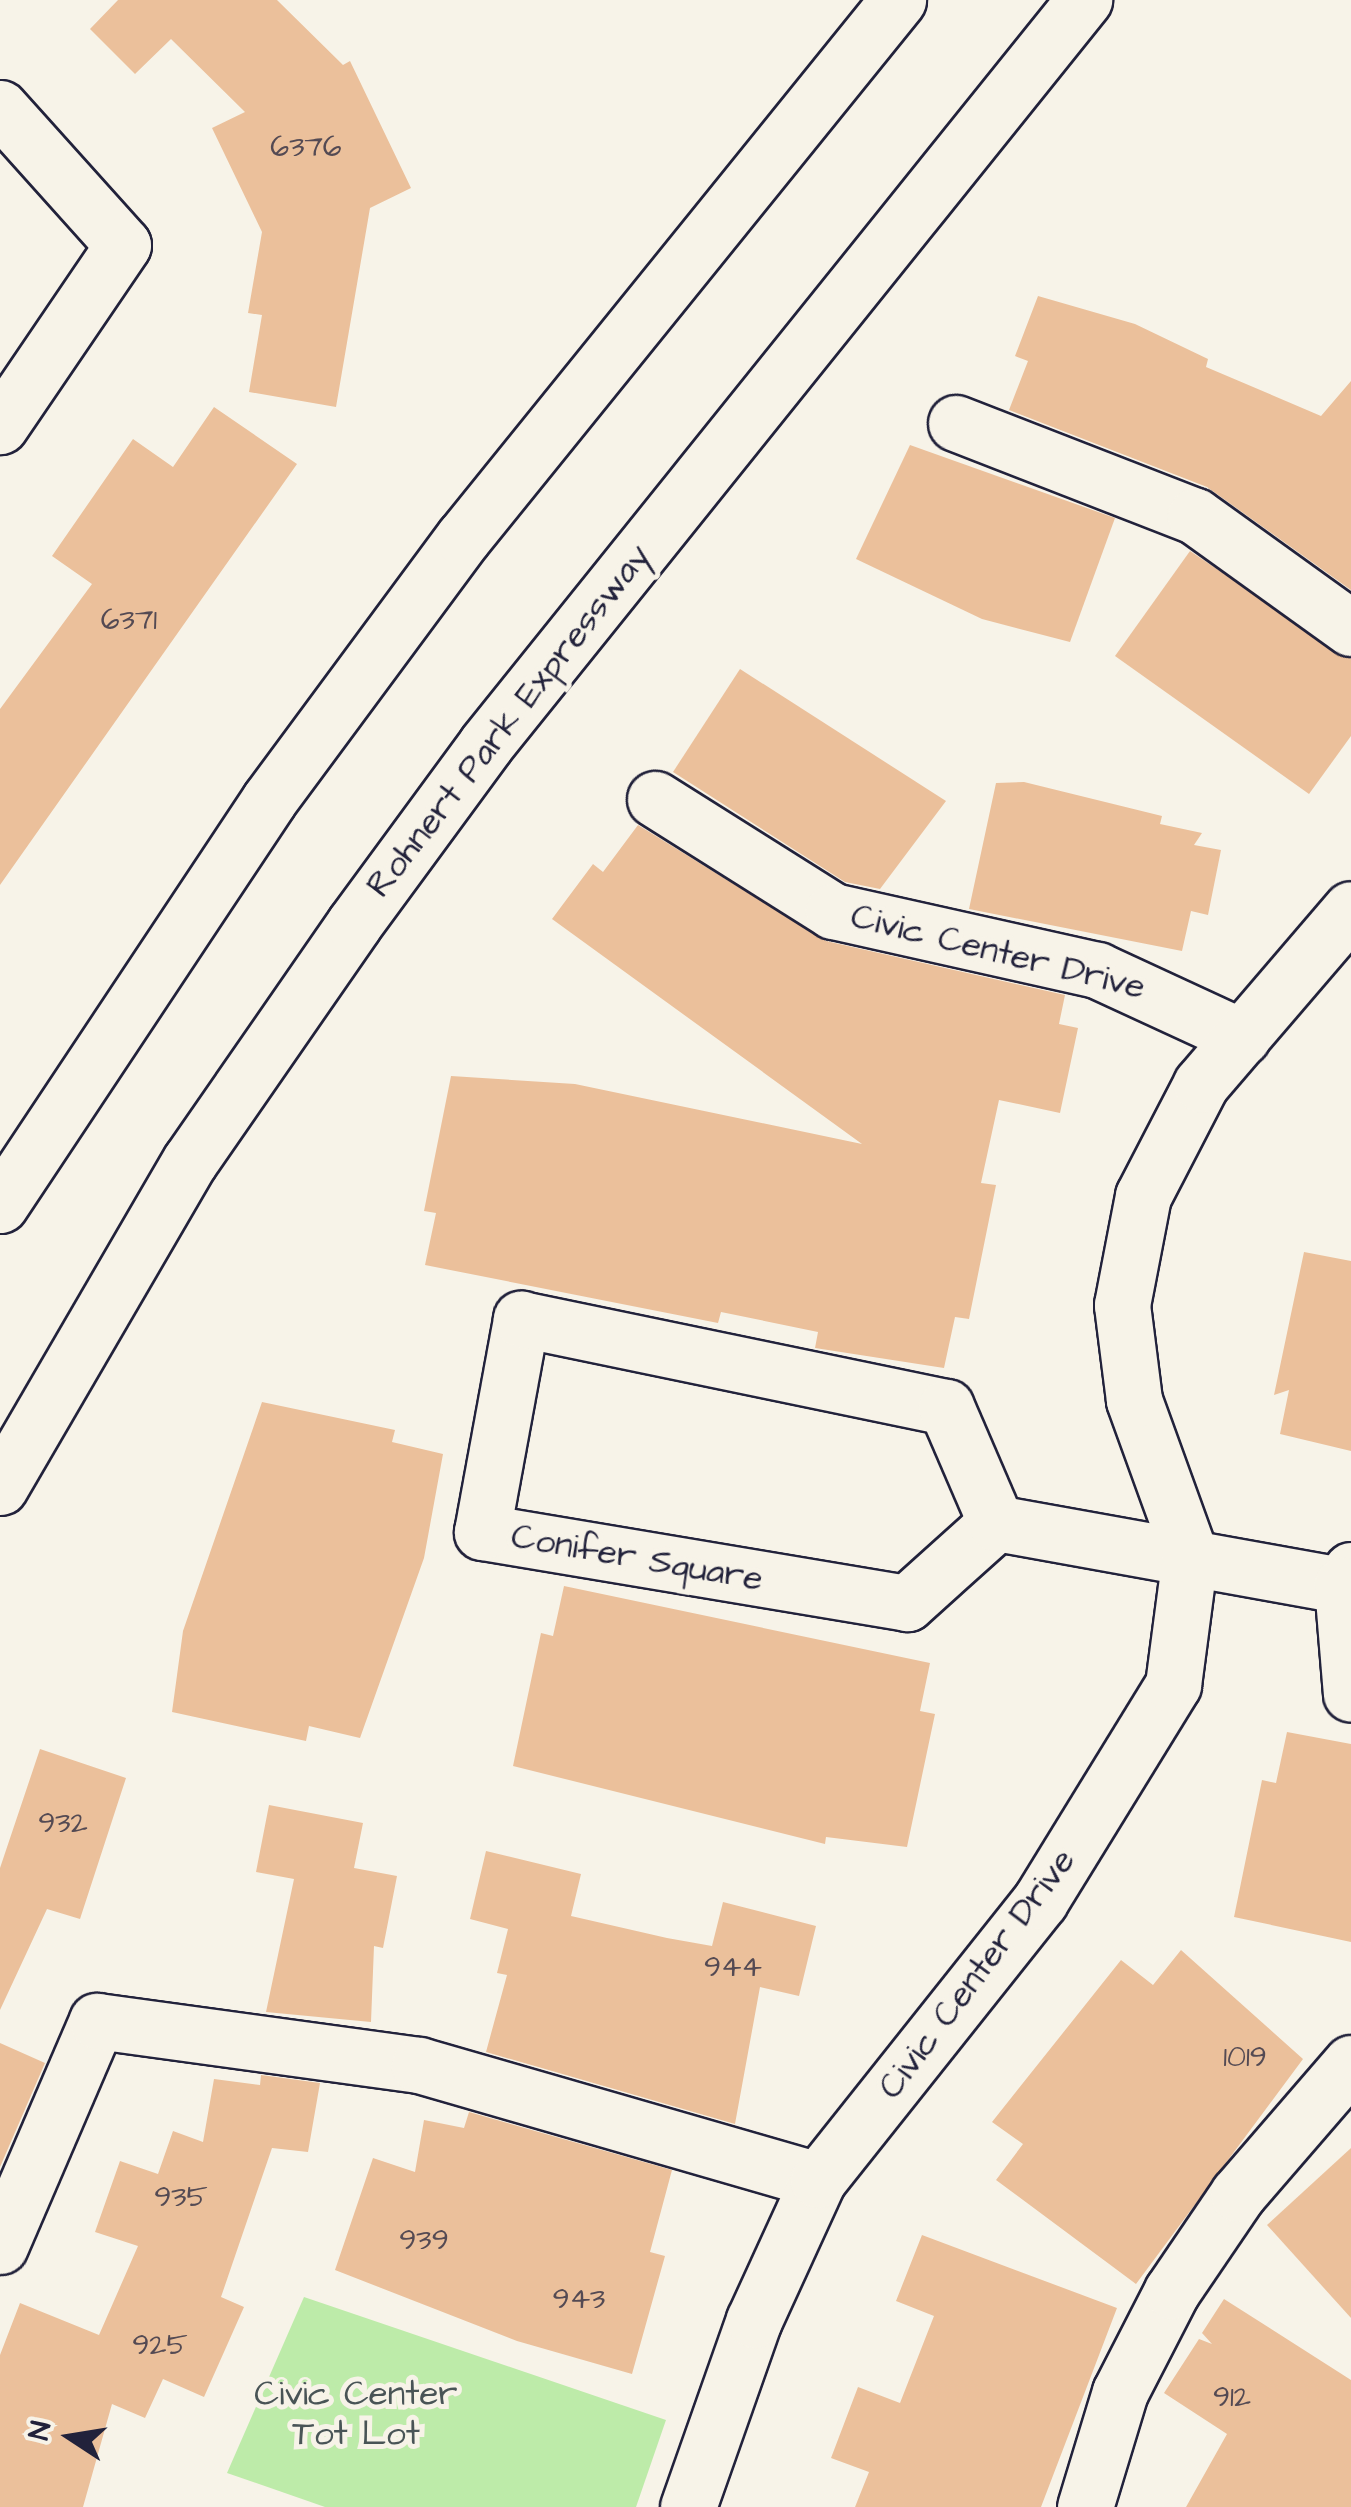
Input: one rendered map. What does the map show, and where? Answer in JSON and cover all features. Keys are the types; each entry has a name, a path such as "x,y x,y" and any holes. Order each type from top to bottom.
{"street":[{"path":"0,1206 269,800 440,568 898,0"},
{"name":"Rohnert Park Expressway","path":"0,1487 190,1160 354,924 499,728 1084,0"},
{"path":"0,108 123,245 0,426"},
{"path":"956,423 1194,516 1351,628"},
{"name":"Civic Center Drive","path":"655,800 833,911 1097,970 1242,1037"},
{"name":"Civic Center Drive","path":"688,2507 754,2320 818,2180 1040,1901 1173,1684 1190,1556 1134,1400 1122,1305 1142,1196 1201,1084 1351,909"},
{"name":"Conifer Square","path":"521,1319 946,1408 996,1523 906,1603 482,1532 521,1319"},
{"path":"996,1523 1190,1556 1346,1577 1351,1694"},
{"path":"0,2246 97,2021 419,2065 818,2180"},
{"path":"1084,2507 1120,2392 1172,2291 1238,2194 1351,2063"}],"green space":[{"name":"Civic Center Tot Lot","path":"304,2297 666,2420 636,2507 325,2507 227,2473"}],"building":[{"path":"118,0 277,0 343,65 350,61 411,188 370,208 336,407 249,392 262,315 248,313 262,232 212,128 245,112 171,39 135,74 90,29"},
{"path":"1038,296 1135,324 1208,359 1206,367 1321,416 1351,381 1351,590 1207,487 1009,410 1028,361 1015,356"},
{"path":"214,407 297,464 0,885 0,709 92,584 52,556 133,439 173,467"},
{"path":"910,445 1115,518 1070,642 982,619 856,559"},
{"path":"1190,551 1351,659 1351,736 1309,794 1115,656"},
{"path":"740,669 946,801 880,889 845,882 673,772"},
{"path":"1024,782 1162,816 1160,824 1202,833 1194,845 1221,850 1208,915 1191,911 1182,951 969,909 996,783"},
{"path":"638,825 826,941 1065,995 1059,1024 1078,1028 1060,1113 999,1100 981,1183 996,1185 969,1319 955,1317 944,1368 815,1348 818,1332 721,1312 718,1323 425,1265 436,1213 424,1211 451,1076 575,1084 862,1144 552,919 593,864 603,872"},
{"path":"1304,1252 1351,1261 1351,1451 1280,1434 1289,1390 1274,1395"},
{"path":"262,1402 395,1430 392,1442 443,1454 424,1558 360,1738 309,1726 306,1741 172,1712 183,1631"},
{"path":"564,1586 930,1663 920,1711 935,1714 907,1847 826,1837 825,1844 513,1766 541,1633 553,1636"},
{"path":"1287,1732 1351,1744 1351,1942 1234,1917 1262,1780 1276,1783"},
{"path":"40,1749 126,1778 80,1919 47,1909 0,2010 0,1868"},
{"path":"269,1805 363,1823 354,1868 397,1876 383,1948 374,1946 371,2022 266,2012 294,1879 256,1872"},
{"path":"486,1851 581,1874 571,1916 667,1938 712,1946 723,1902 816,1926 799,1996 760,1987 735,2124 486,2052 507,1975 497,1973 508,1929 470,1919"},
{"path":"1181,1950 1303,2059 1136,2284 996,2180 1023,2144 992,2122 1121,1960 1153,1985"},
{"path":"0,2043 45,2063 0,2167"},
{"path":"261,2075 320,2083 308,2152 272,2148 221,2297 244,2307 204,2397 163,2379 145,2418 112,2404 83,2507 0,2507 0,2355 20,2303 99,2335 138,2246 95,2232 120,2161 158,2174 173,2131 203,2142 214,2079 260,2085"},
{"path":"469,2112 672,2170 650,2252 665,2256 632,2374 517,2341 335,2270 373,2158 415,2172 424,2120 464,2128"},
{"path":"1351,2148 1351,2318 1267,2225"},
{"path":"922,2235 1117,2308 1041,2507 855,2507 869,2472 831,2458 858,2387 900,2403 934,2316 896,2301"},
{"path":"1224,2299 1351,2380 1351,2507 1186,2507 1227,2434 1164,2393 1199,2339 1212,2344 1202,2333"}]}
